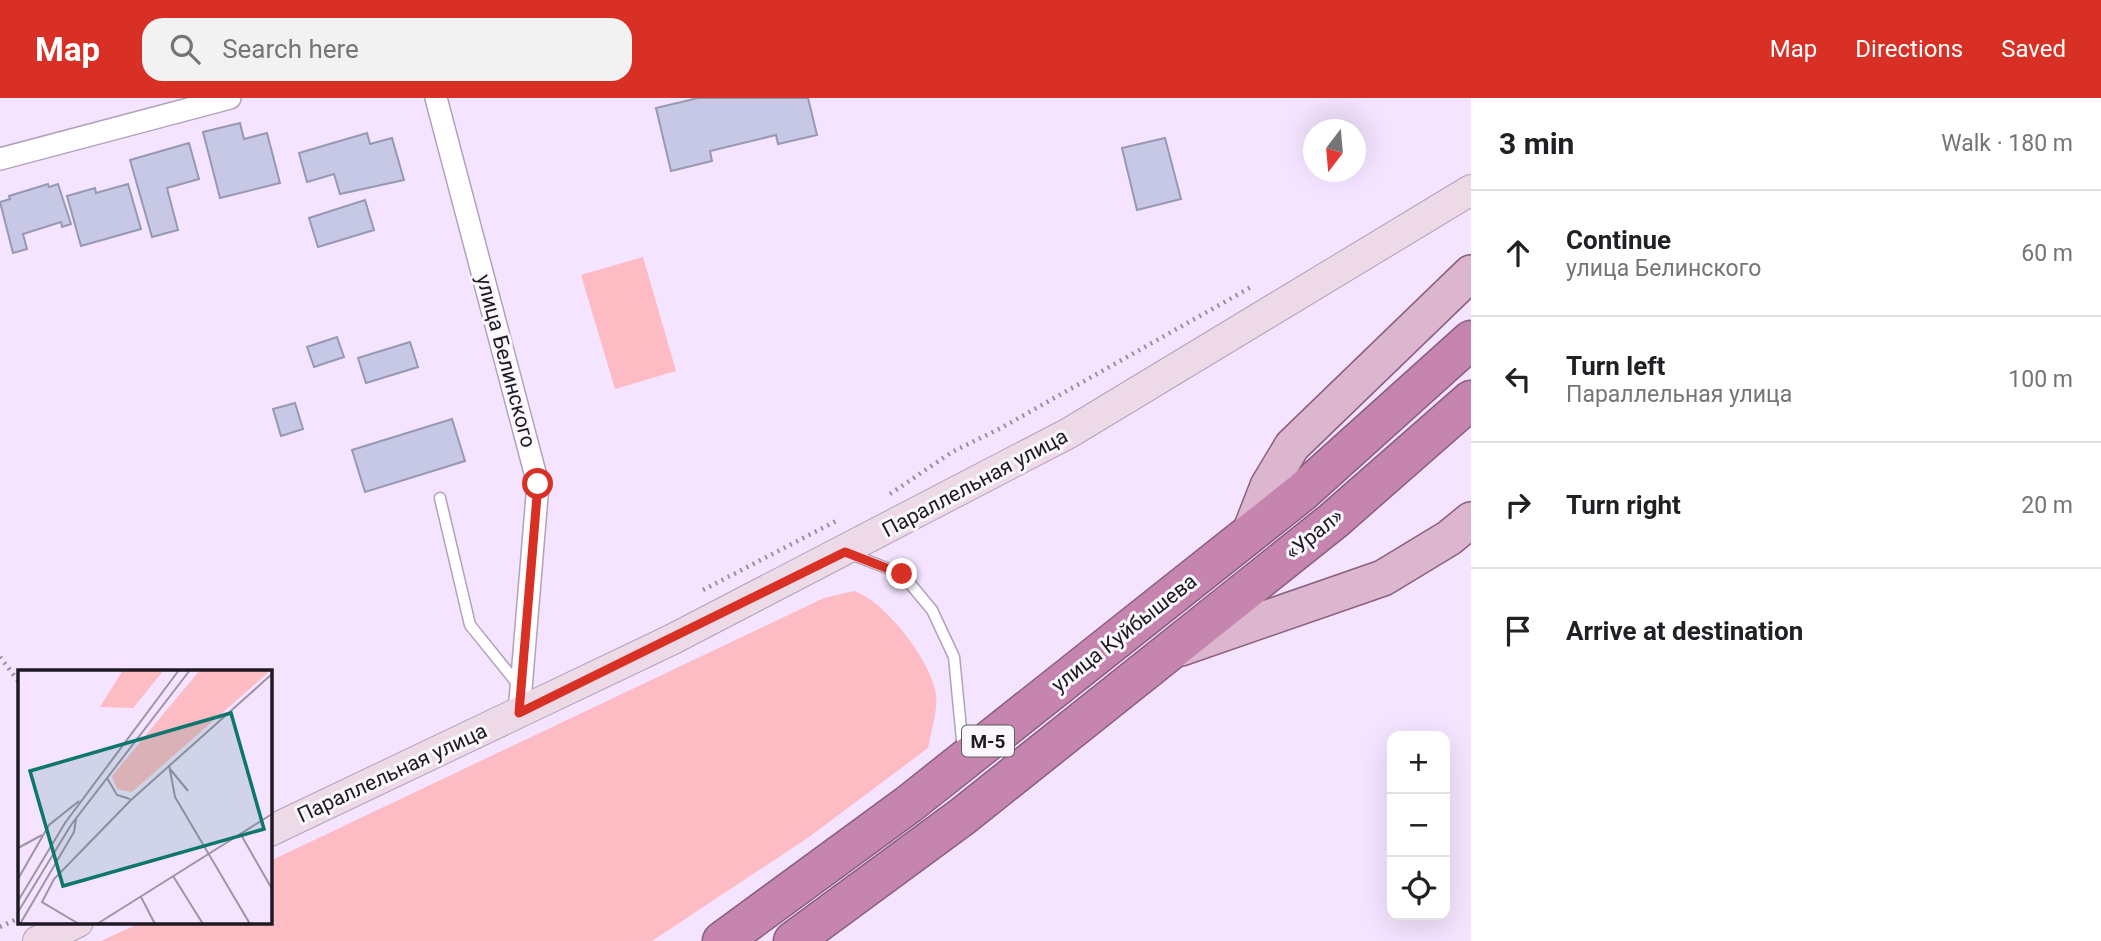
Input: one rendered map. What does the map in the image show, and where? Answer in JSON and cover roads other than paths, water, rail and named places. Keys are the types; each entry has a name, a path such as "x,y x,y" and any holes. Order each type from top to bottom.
{"highway":[{"name":"«Урал»","path":"1249,535 1301,494 1471,340"},
{"name":"«Урал»","path":"1152,662 1333,521 1471,400"},
{"name":"улица Куйбышева","path":"722,941 898,813 1249,535"},
{"name":"улица Куйбышева","path":"793,941 963,816 1152,662"}],"main road":[{"path":"1249,535 1268,486 1292,446 1471,272"},
{"name":"улица Куйбышева","path":"1152,662 1195,641 1273,618 1383,578 1450,538 1471,520"}],"street":[{"path":"0,159 170,106 230,98"},
{"name":"улица Белинского","path":"436,98 538,484 520,701"},
{"name":"Параллельная улица","path":"271,830 520,701 845,552 1069,433 1471,190"},
{"path":"37,941 76,923"}],"lane":[{"path":"440,498 470,625 520,701"},
{"path":"845,552 902,574 932,610 954,657 964,760"}]}
